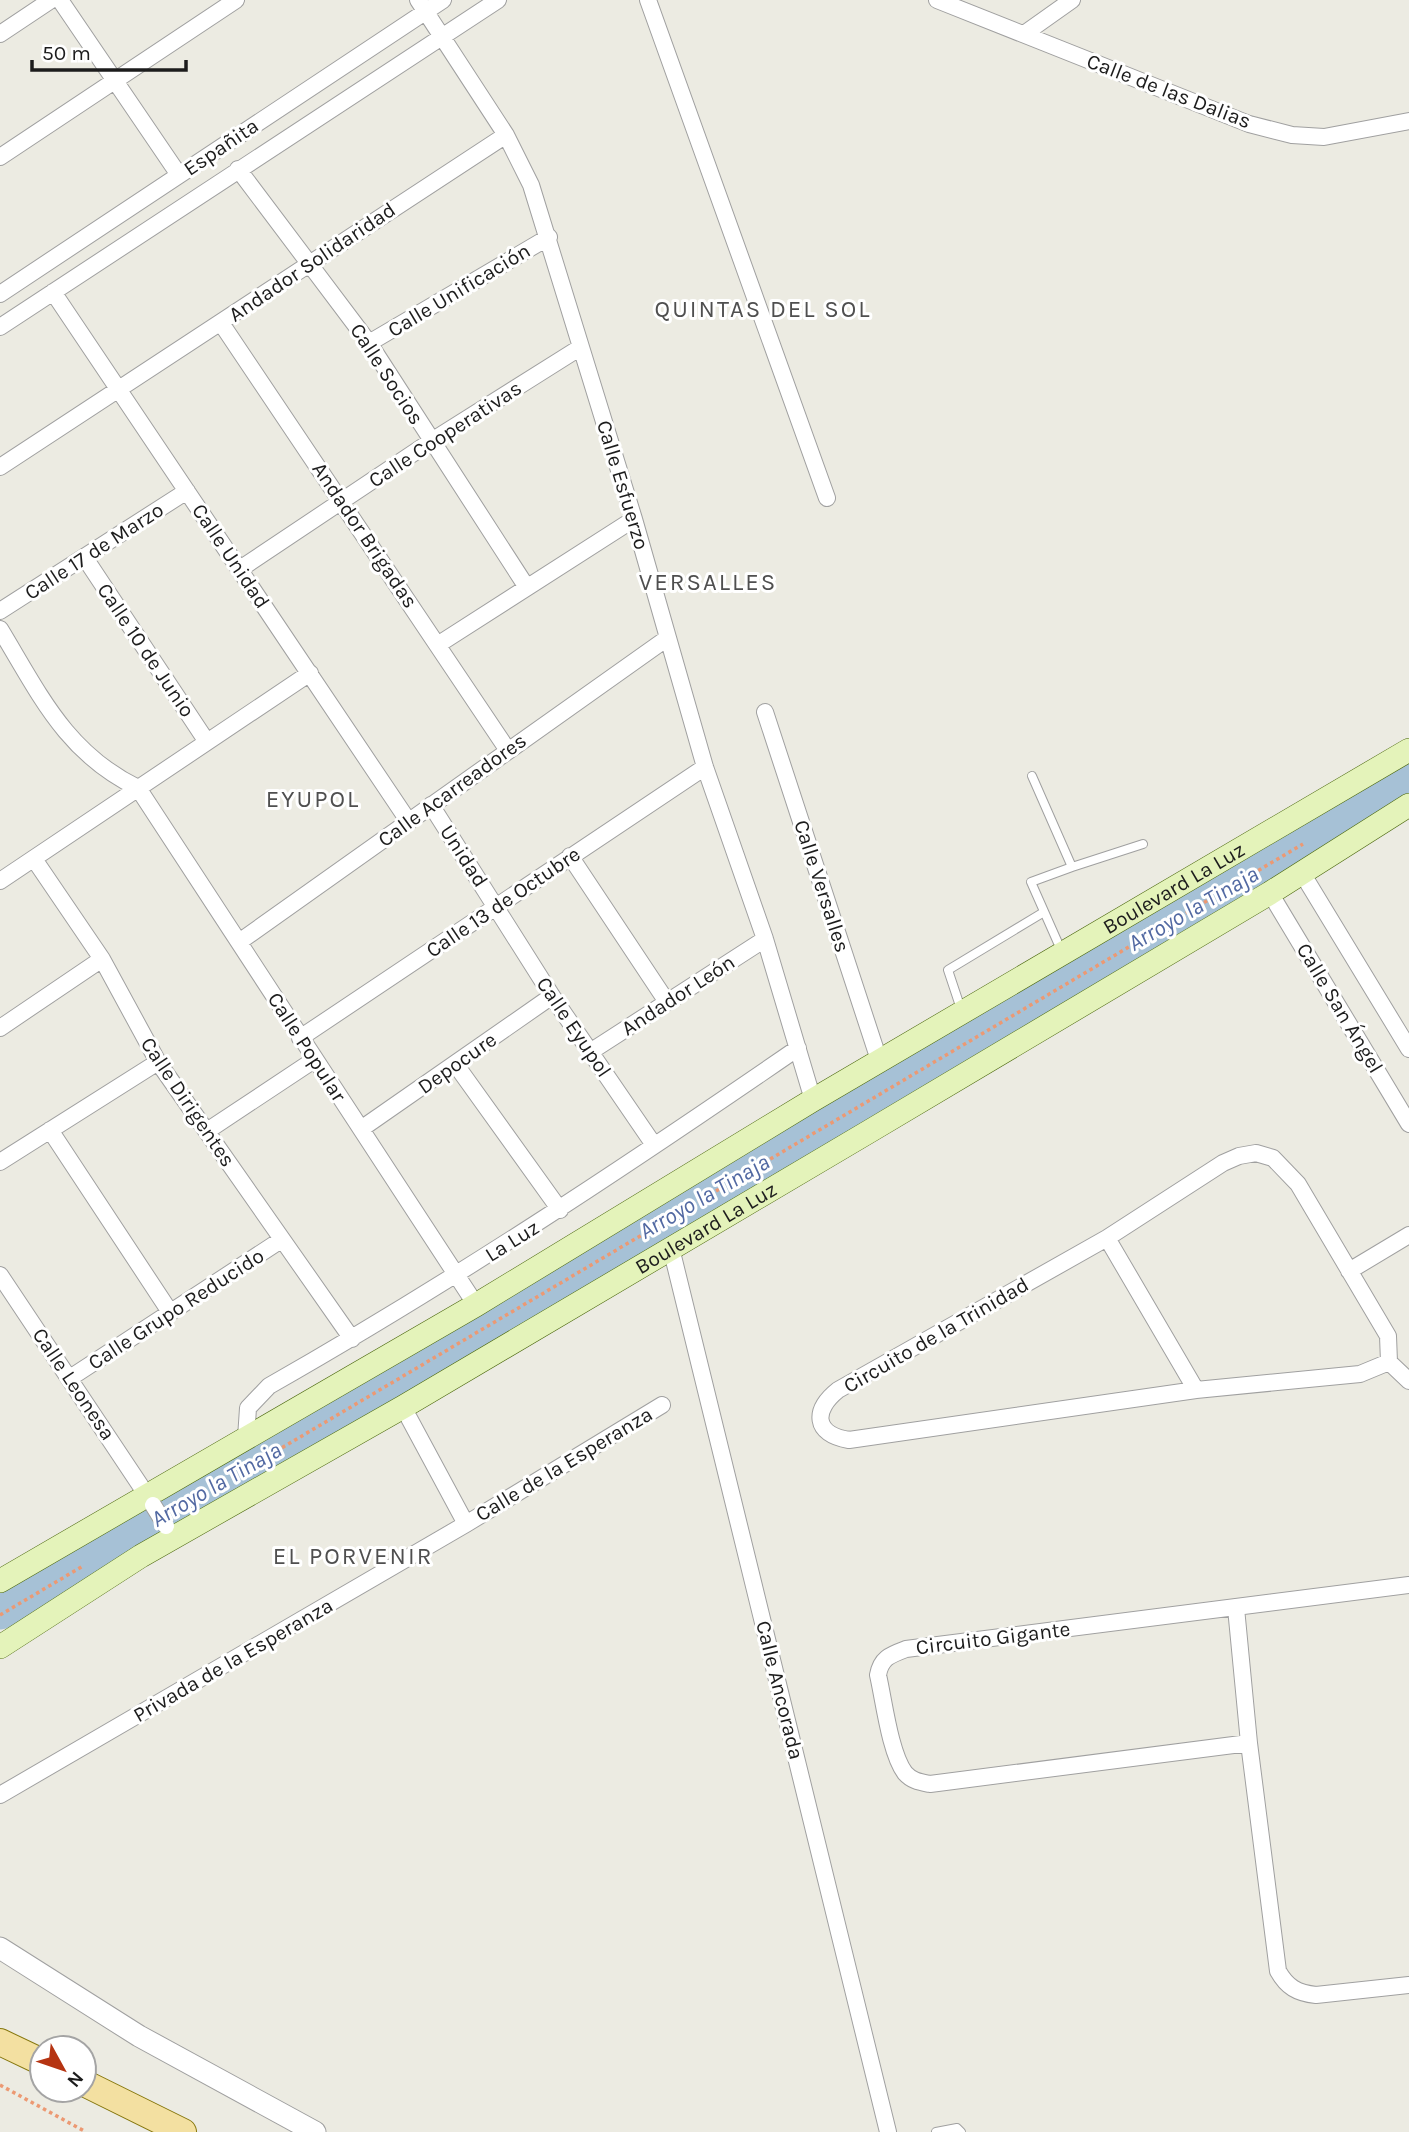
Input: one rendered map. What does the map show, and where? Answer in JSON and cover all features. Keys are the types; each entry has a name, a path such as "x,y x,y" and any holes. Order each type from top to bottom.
{"main road":[{"name":"Boulevard La Luz","path":"0,1580 150,1500 246,1438 476,1305 879,1060 1409,750"},
{"name":"Boulevard La Luz","path":"0,1647 170,1532 403,1407 1270,893 1409,805"},
{"path":"0,1665 29,1628"},
{"path":"3,2043 28,2056"},
{"path":"98,2090 183,2132"}],"street":[{"path":"0,34 51,0"},
{"path":"60,0 179,175"},
{"path":"0,157 236,0"},
{"name":"Españita","path":"0,293 179,175 422,5 443,0"},
{"path":"0,327 498,0"},
{"path":"648,0 827,498"},
{"name":"Calle de las Dalias","path":"937,0 1249,124 1292,135 1324,137 1409,121"},
{"path":"1024,34 1072,0"},
{"name":"Calle Esfuerzo","path":"422,5 506,135 531,186 549,237 634,519 666,639 705,767 765,939 813,1100"},
{"name":"Andador Solidaridad","path":"0,467 506,135"},
{"name":"Calle Socios","path":"238,169 369,343 430,442 526,586"},
{"name":"Calle Unificación","path":"369,343 549,237"},
{"name":"Calle Unidad","path":"52,292 408,821"},
{"name":"Andador Brigadas","path":"221,323 508,749"},
{"name":"Calle Cooperativas","path":"240,569 430,442 581,347"},
{"name":"Calle 17 de Marzo","path":"0,611 187,491"},
{"path":"439,644 634,519"},
{"name":"Calle 10 de Junio","path":"85,558 207,743"},
{"path":"0,629 53,717 94,763 107,773 138,788"},
{"name":"Calle Acarreadores","path":"239,942 666,639"},
{"path":"0,881 310,673"},
{"name":"Calle Versalles","path":"765,712 879,1060"},
{"name":"Calle 13 de Octubre","path":"300,1038 705,767"},
{"name":"Calle Popular","path":"138,788 313,1060 476,1305"},
{"name":"Unidad","path":"431,805 497,907"},
{"path":"570,856 667,1002"},
{"name":"Calle Dirigentes","path":"34,859 102,960 158,1062 352,1339"},
{"name":"Calle San Ángel","path":"1302,873 1409,1049"},
{"name":"Calle San Ángel","path":"1270,893 1409,1124"},
{"name":"Calle Eyupol","path":"497,907 552,996 654,1145"},
{"name":"Andador León","path":"590,1052 765,939"},
{"path":"0,1028 102,960"},
{"name":"Depocure","path":"361,1129 552,996"},
{"name":"La Luz","path":"246,1438 247,1408 258,1395 457,1276 560,1210 798,1048"},
{"path":"207,1131 313,1060"},
{"path":"0,1161 158,1062"},
{"path":"456,1065 560,1210"},
{"path":"50,1130 170,1312"},
{"name":"Circuito de la Trinidad","path":"1256,1153 1273,1158 1298,1184 1349,1271 1388,1336 1389,1362 1360,1374 1196,1390 849,1440 837,1438 822,1425 819,1415 821,1407 838,1390 1107,1238 1223,1163 1239,1156 1256,1153"},
{"path":"1349,1271 1409,1235"},
{"path":"1107,1238 1196,1390"},
{"name":"Calle Grupo Reducido","path":"70,1378 282,1240"},
{"name":"Calle Ancorada","path":"671,1248 888,2132"},
{"name":"Calle Leonesa","path":"0,1275 170,1532"},
{"path":"1389,1362 1409,1381"},
{"name":"Calle de la Esperanza","path":"466,1524 662,1405"},
{"path":"403,1407 466,1524"},
{"name":"Privada de la Esperanza","path":"0,1795 466,1524"},
{"name":"Circuito Gigante","path":"1249,1743 930,1784 914,1781 905,1773 898,1759 878,1675 880,1665 889,1655 906,1649 1409,1585"},
{"path":"1236,1608 1249,1743 1278,1971 1286,1985 1302,1993 1315,1995 1409,1985"},
{"path":"0,1948 139,2036 315,2132"}],"lane":[{"path":"1032,776 1072,867"},
{"path":"1063,953 1031,882 1143,844"},
{"path":"962,1012 948,970 1044,912"},
{"path":"936,2132 957,2128 961,2132"}],"path":[{"path":"241,1472 1313,838"},
{"path":"0,1615 84,1565"},
{"path":"0,2085 86,2132"}],"waterway":[{"name":"Arroyo la Tinaja","path":"0,1611 1409,781"}],"district":[{"name":"QUINTAS DEL SOL","path":"763,309"},
{"name":"VERSALLES","path":"708,582"},
{"name":"EYUPOL","path":"313,799"},
{"name":"EL PORVENIR","path":"353,1556"}]}
